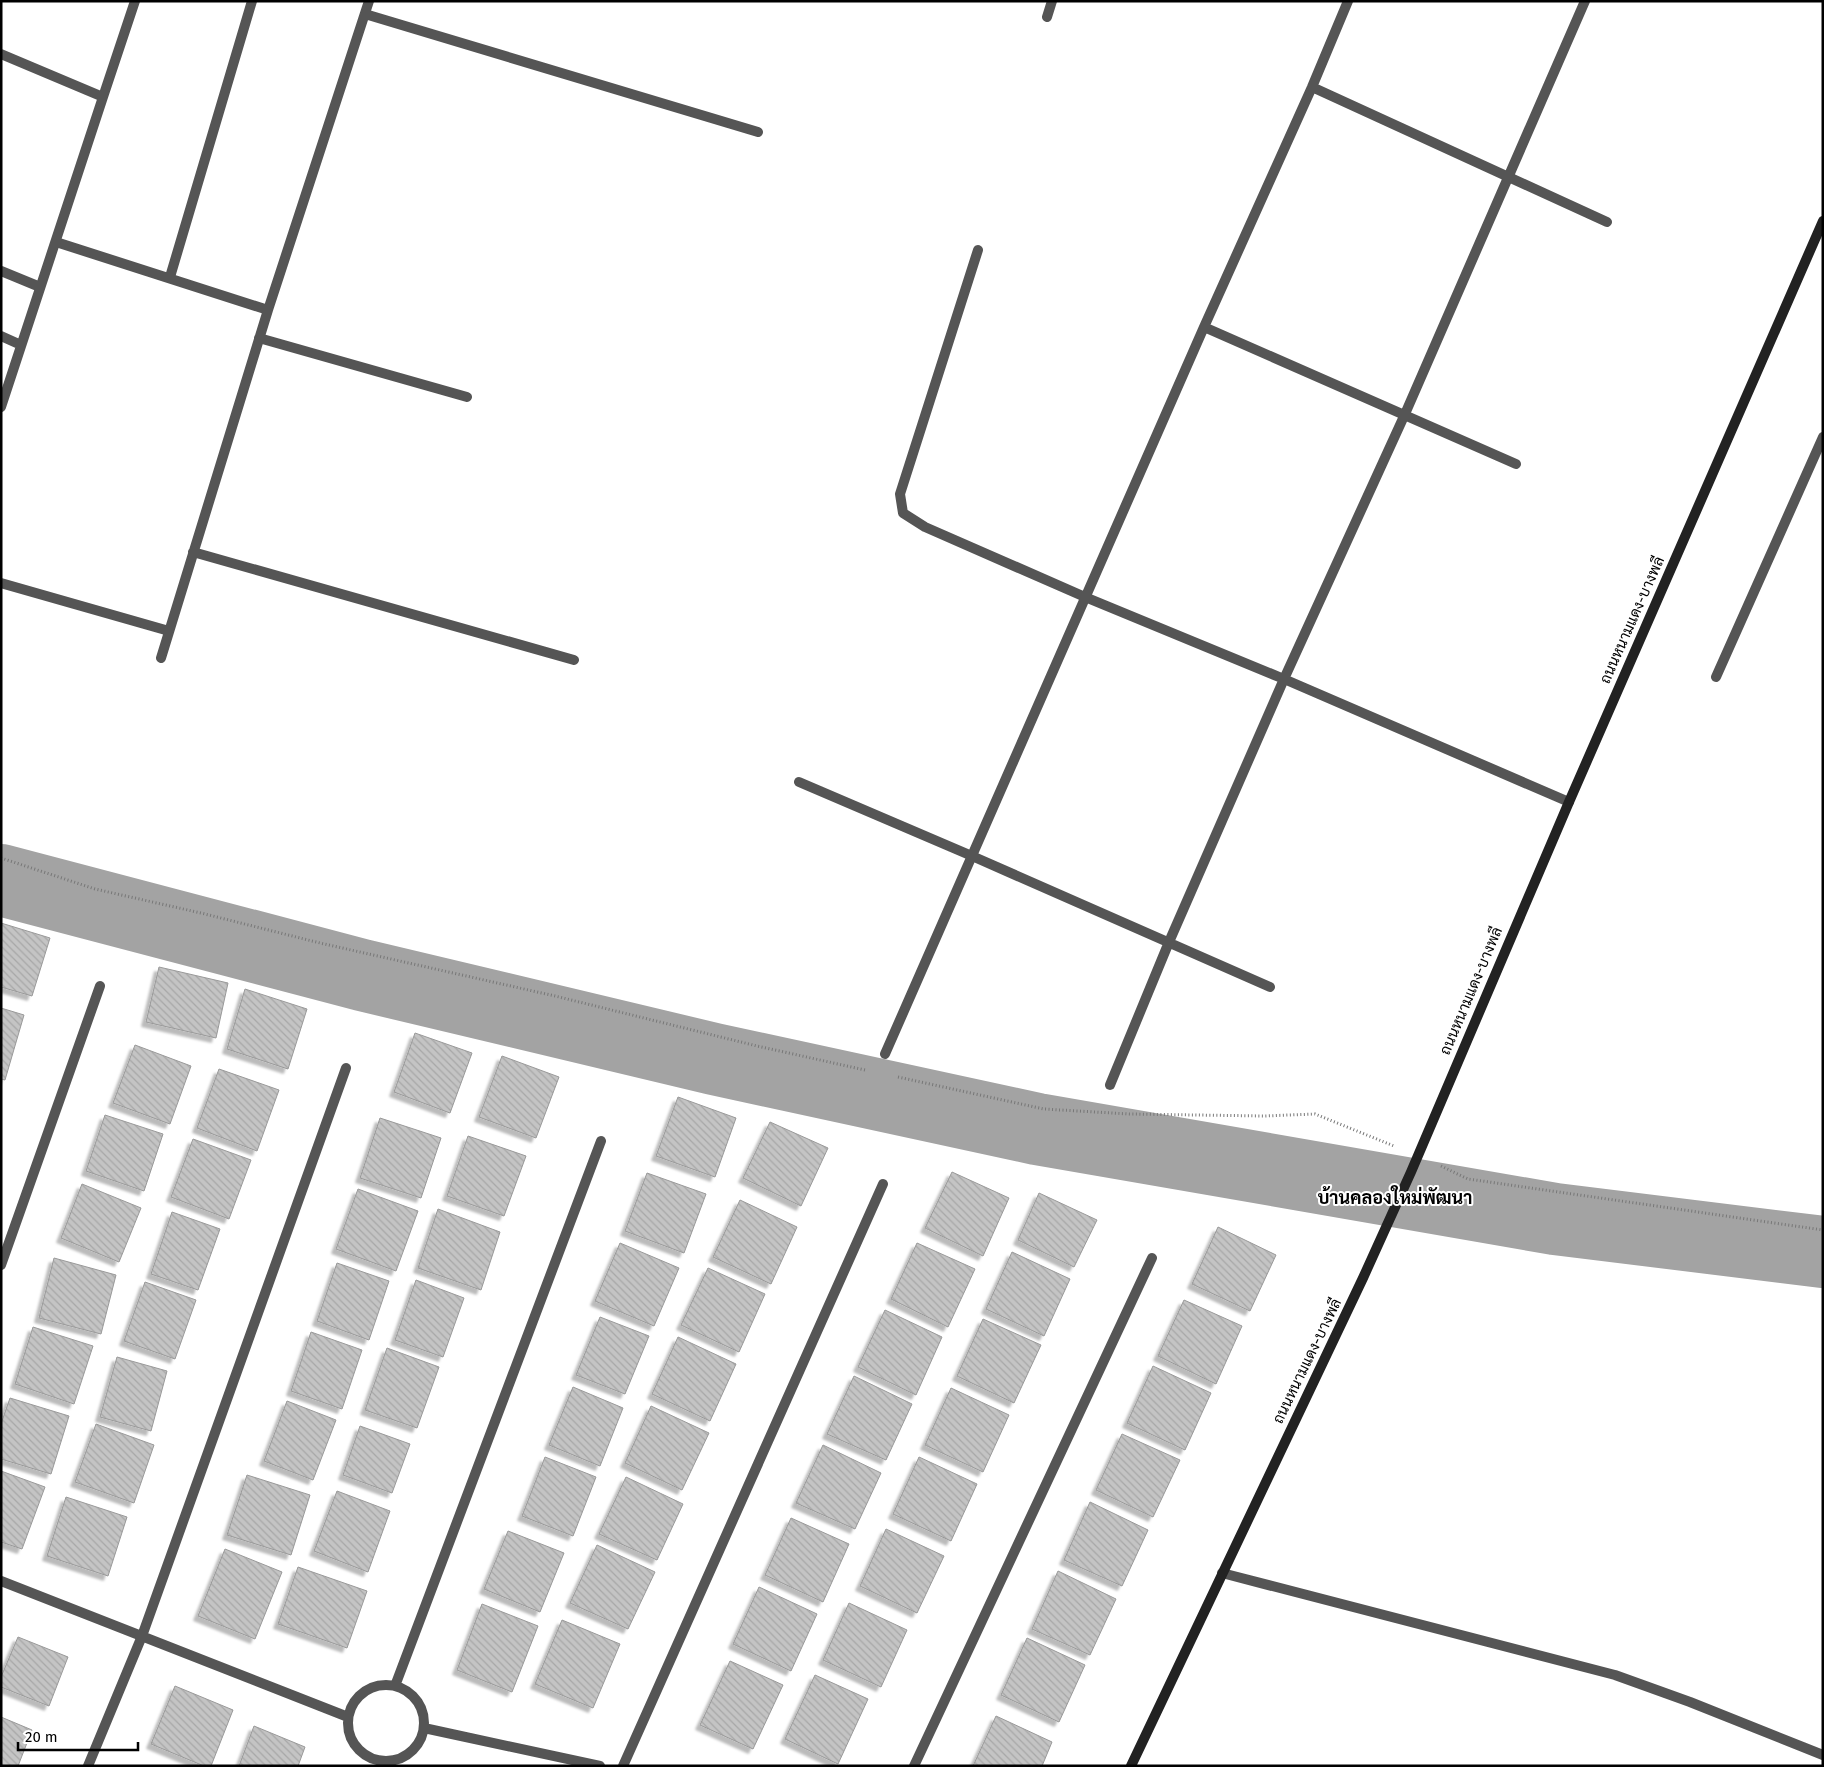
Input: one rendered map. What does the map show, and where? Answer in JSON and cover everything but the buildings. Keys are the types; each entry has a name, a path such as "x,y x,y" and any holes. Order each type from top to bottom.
{"main road":[{"name":"ถนนหนามแดง-บางพลี","path":"1131,1766 1363,1278 1411,1172 1569,802 1823,221"}],"street":[{"path":"1,407 135,1"},
{"path":"170,277 252,1"},
{"path":"161,658 259,338 369,1"},
{"path":"1046,17 1052,1"},
{"path":"885,1054 1348,1"},
{"path":"1110,1085 1169,942 1284,679 1405,414 1585,1"},
{"path":"365,14 758,132"},
{"path":"1,54 104,97"},
{"path":"1312,86 1607,222"},
{"path":"56,242 268,310"},
{"path":"978,250 900,494 903,512 925,527 1085,597 1284,679 1569,802"},
{"path":"1,271 40,287"},
{"path":"1204,326 1516,464"},
{"path":"1,336 21,345"},
{"path":"259,338 467,398"},
{"path":"1716,677 1823,437"},
{"path":"193,552 574,660"},
{"path":"1,583 169,631"},
{"path":"799,782 1270,987"},
{"path":"1,1265 100,986"},
{"path":"88,1766 142,1636 346,1068"},
{"path":"395,1686 601,1141"},
{"path":"623,1766 883,1184"},
{"path":"914,1766 1152,1258"},
{"path":"1222,1573 1615,1675 1690,1702 1823,1756"},
{"path":"1,1581 348,1717"},
{"path":"383,1685 395,1686 415,1698 421,1707 424,1717 424,1728 415,1748 405,1756 394,1761 370,1762 355,1746 348,1727 348,1717 352,1705 360,1695 371,1688 383,1685"},
{"path":"424,1728 600,1766"}],"waterway":[{"path":"1,880 362,975 714,1059 1037,1129 1555,1219 1823,1252"}],"district":[{"name":"บ้านคลองใหม่พัฒนา","path":"1395,1198"}]}
